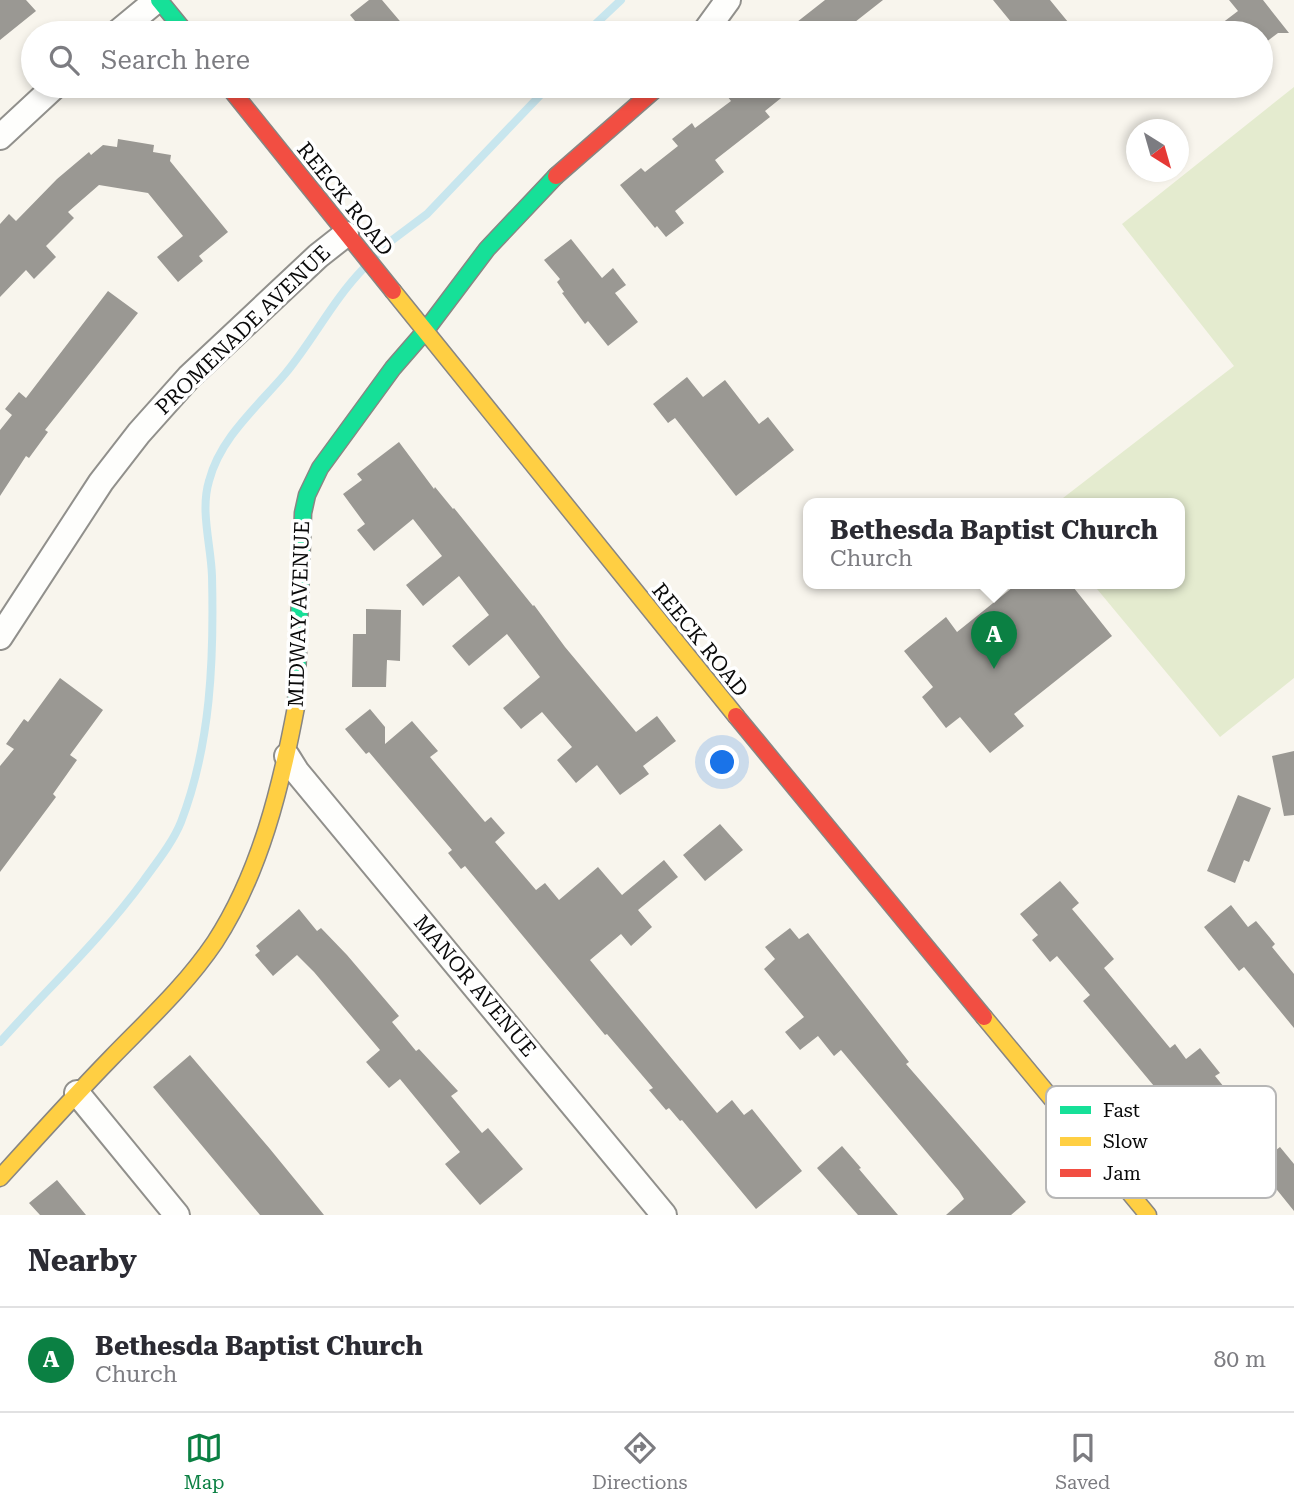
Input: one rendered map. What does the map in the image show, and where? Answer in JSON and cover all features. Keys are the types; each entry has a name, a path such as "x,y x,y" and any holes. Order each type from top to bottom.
{"street":[{"path":"132,21 158,0 176,21"},
{"path":"713,21 728,0"},
{"path":"0,137 42,98"},
{"name":"REECK ROAD","path":"238,98 688,659 1046,1092"},
{"name":"MIDWAY AVENUE","path":"0,1178 77,1093 187,980 215,942 234,909 273,808 287,756 297,703 301,532 307,495 320,468 393,368 426,330 488,248 561,171 645,98"},
{"name":"PROMENADE AVENUE","path":"0,637 101,482 188,377 318,256 350,239"},
{"name":"MANOR AVENUE","path":"287,756 297,772 664,1215"},
{"path":"77,1093 177,1215"},
{"name":"REECK ROAD","path":"1134,1198 1148,1215"}],"green space":[{"path":"1294,87 1294,678 1220,737 1097,589 1185,589 1185,498 1063,498 1234,366 1122,224 1175,182 1189,182 1189,171"}],"building":[{"path":"0,0 26,0 36,11 0,40"},
{"path":"369,0 382,0 400,21 355,21 350,15"},
{"path":"825,0 883,0 856,21 798,21"},
{"path":"993,0 1050,0 1067,21 1010,21"},
{"path":"1229,0 1263,0 1289,33 1278,33 1273,37 1273,21 1225,21 1238,11"},
{"path":"729,98 781,98 765,111 770,117 715,160 724,172 675,211 684,223 666,237 657,226 655,228 620,185 641,168 645,172 678,146 672,139 692,123 695,128 731,101"},
{"path":"118,139 154,145 153,152 171,155 170,161 228,232 199,256 203,261 178,282 157,257 183,236 148,193 99,185 68,212 74,218 46,246 56,257 34,279 26,270 0,297 0,224 9,214 16,221 57,179 89,152 91,155 103,145 117,147"},
{"path":"571,239 602,278 613,268 626,285 615,293 638,322 608,346 588,321 585,324 562,293 564,292 557,282 560,279 544,260"},
{"path":"108,291 138,313 45,430 48,432 29,458 26,456 0,496 0,430 12,415 5,409 19,392 26,398"},
{"path":"687,377 703,397 725,380 759,424 768,417 794,450 736,496 675,418 668,423 653,404"},
{"path":"399,442 434,489 435,487 454,508 636,732 657,716 676,741 643,766 649,774 620,795 597,765 576,783 557,760 572,747 542,712 521,729 503,708 540,677 507,634 469,666 452,646 489,615 459,576 423,606 406,585 442,556 413,519 374,551 357,530 365,524 343,494 362,480 357,474"},
{"path":"1011,589 1075,589 1112,636 1014,714 1024,726 990,753 960,717 946,728 922,697 933,687 904,651 946,617 957,632"},
{"path":"366,609 401,610 400,661 387,660 386,687 352,687 353,634 366,634"},
{"path":"60,678 103,710 70,755 77,760 53,794 56,797 0,872 0,766 14,749 6,744 24,719 28,722"},
{"path":"370,709 385,727 385,744 412,721 438,751 430,757 485,822 491,817 505,833 495,842 536,890 545,883 559,900 598,867 622,895 664,860 678,877 638,910 652,927 631,946 621,934 590,960 717,1113 732,1100 744,1115 752,1109 802,1171 756,1209 682,1120 669,1108 666,1110 649,1090 653,1088 607,1034 605,1035 465,866 461,869 448,853 452,850 369,752 366,754 345,729"},
{"path":"1294,751 1294,815 1284,816 1272,756"},
{"path":"1238,795 1271,808 1249,862 1244,860 1235,883 1207,871"},
{"path":"720,824 743,850 705,881 683,855"},
{"path":"1060,881 1079,903 1072,909 1114,959 1104,968 1170,1048 1175,1044 1186,1059 1200,1048 1220,1073 1215,1076 1223,1086 1154,1086 1083,1001 1090,995 1057,956 1050,962 1032,940 1038,935 1020,914"},
{"path":"1231,905 1248,927 1256,921 1275,944 1272,947 1294,974 1294,1028 1244,967 1239,971 1204,927"},
{"path":"299,909 317,931 321,928 347,955 399,1016 392,1022 416,1051 419,1049 458,1091 451,1096 482,1133 488,1128 523,1169 480,1205 445,1164 460,1152 400,1079 389,1088 366,1062 380,1050 314,972 297,955 273,976 255,955 260,951 256,946"},
{"path":"790,928 799,939 808,933 909,1062 906,1064 1026,1202 1011,1215 946,1215 964,1199 959,1191 841,1050 834,1056 818,1036 800,1050 785,1032 804,1017 764,969 775,959 765,947"},
{"path":"190,1055 324,1215 260,1215 153,1087"},
{"path":"842,1146 898,1215 858,1215 817,1168"},
{"path":"1280,1147 1294,1164 1294,1211 1276,1189 1276,1150"},
{"path":"57,1180 86,1215 40,1215 29,1203"}],"waterway":[{"path":"599,21 621,0"},
{"path":"376,256 427,214 538,98"},
{"path":"0,1042 110,923 154,866 178,829 191,792 205,732 211,670 212,607 206,504 214,465 230,437 285,374 342,294 364,268"}],"traffic: fast":[{"path":"159,0 176,21"},
{"path":"296,707 303,513 307,495 320,468 393,368 426,330 487,249 556,176"}],"traffic: slow":[{"path":"393,291 736,716"},
{"path":"0,1178 179,988 215,942 245,887 267,829 296,707"},
{"path":"984,1017 1046,1092"},
{"path":"1134,1198 1148,1215"}],"traffic: jam":[{"path":"238,98 393,291"},
{"path":"556,176 645,98"},
{"path":"736,716 984,1017"}],"place":[{"name":"Bethesda Baptist Church","path":"994,669"}]}
